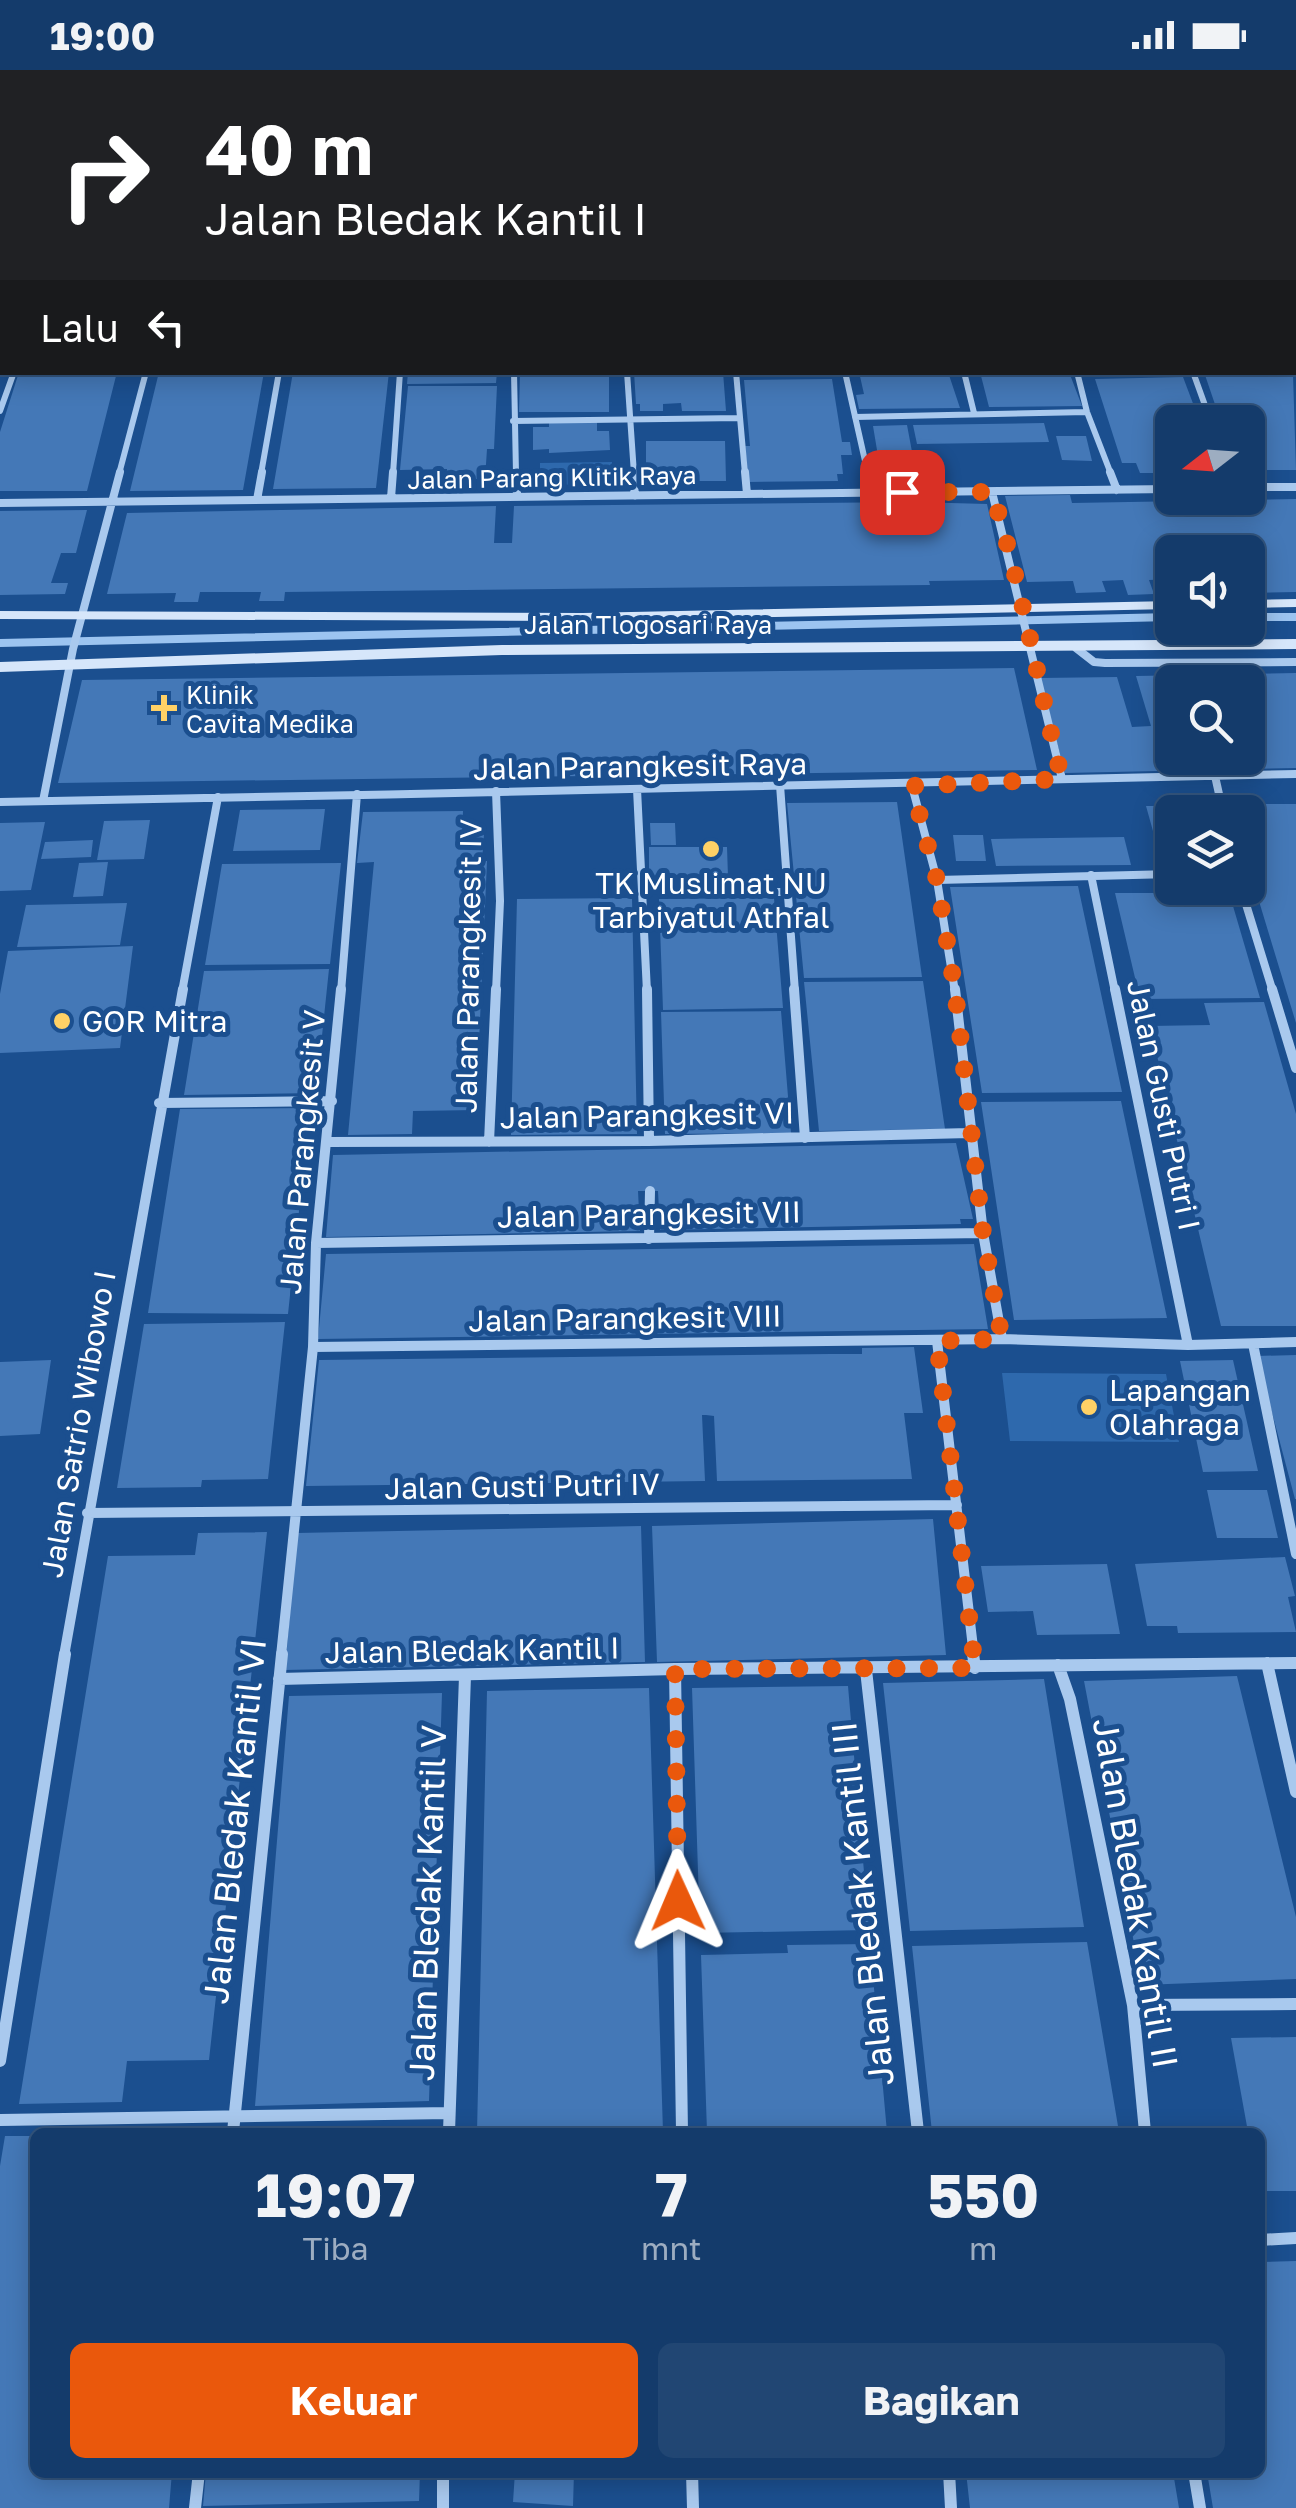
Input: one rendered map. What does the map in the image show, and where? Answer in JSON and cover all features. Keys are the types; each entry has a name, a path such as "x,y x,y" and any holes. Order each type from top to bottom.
{"street":[{"path":"0,411 13,375"},
{"path":"43,801 81,618 145,375"},
{"path":"257,500 278,375"},
{"path":"391,498 400,375"},
{"path":"514,375 517,497"},
{"path":"627,375 635,496"},
{"path":"736,375 747,494"},
{"path":"846,375 872,493"},
{"path":"965,375 974,413"},
{"path":"1077,375 1086,412 1117,490"},
{"path":"1195,375 1206,405"},
{"path":"854,417 1086,412"},
{"path":"513,421 740,418"},
{"path":"1265,487 1296,488"},
{"name":"Jalan Parang Klitik Raya","path":"0,503 1155,489"},
{"path":"992,492 1026,608 1034,666 1062,779"},
{"name":"Jalan Tlogosari Raya","path":"0,616 583,617 1155,604"},
{"path":"1265,604 1296,604"},
{"name":"Jalan Tlogosari Raya","path":"0,667 72,658 502,650 1296,644"},
{"path":"1076,648 1094,662 1104,663 1296,662"},
{"name":"Jalan Parangkesit Raya","path":"0,802 780,785 912,786 1296,774"},
{"path":"1214,776 1219,795"},
{"path":"780,785 804,1138"},
{"path":"912,786 937,880 955,990 969,1133 1002,1339"},
{"path":"637,789 645,896 649,1141"},
{"name":"Jalan Parangkesit IV","path":"489,1142 500,901 496,791"},
{"name":"Jalan Parangkesit V","path":"293,1514 312,1346 316,1242 357,794"},
{"name":"Jalan Satrio Wibowo I","path":"0,2061 88,1513 159,1103 218,797"},
{"path":"937,880 1155,874"},
{"name":"Jalan Gusti Putri I","path":"1091,875 1188,1344"},
{"path":"730,892 786,892"},
{"path":"1246,905 1296,1068"},
{"path":"159,1103 332,1100"},
{"name":"Jalan Parangkesit VI","path":"326,1142 649,1141 969,1133"},
{"path":"649,1239 650,1191"},
{"name":"Jalan Parangkesit VII","path":"316,1242 983,1233"},
{"name":"Jalan Parangkesit VIII","path":"312,1346 1002,1339 1188,1344 1296,1342"},
{"path":"937,1341 975,1668"},
{"path":"1253,1344 1296,1554"},
{"name":"Jalan Gusti Putri IV","path":"88,1513 956,1505"},
{"name":"Jalan Bledak Kantil VI","path":"234,2128 293,1514"},
{"path":"1267,1663 1296,1792"},
{"name":"Jalan Bledak Kantil I","path":"279,1679 675,1669 1296,1663"},
{"name":"Jalan Bledak Kantil II","path":"1058,1665 1070,1699 1134,2005 1145,2128"},
{"path":"675,1669 682,2128"},
{"name":"Jalan Bledak Kantil III","path":"866,1670 918,2128"},
{"name":"Jalan Bledak Kantil V","path":"449,2128 466,1676"},
{"path":"1134,2005 1296,2004"},
{"path":"0,2120 450,2113"},
{"path":"1265,2240 1296,2238"},
{"path":"195,2508 198,2478"},
{"path":"443,2508 444,2478"},
{"path":"692,2478 693,2508"},
{"path":"948,2478 951,2508"},
{"path":"1195,2478 1200,2508"}],"shaded area":[{"path":"612,462 613,484 540,485 540,463"},
{"name":"Lapangan Olahraga","path":"1002,1373 1166,1374 1179,1442 1010,1441"}],"building":[{"path":"18,375 116,375 87,491 0,491 0,432"},
{"path":"158,375 263,375 243,490 130,491"},
{"path":"292,375 389,375 376,488 273,489"},
{"path":"408,375 497,375 496,383 407,384"},
{"path":"520,375 609,375 609,412 519,412"},
{"path":"634,375 723,375 726,411 682,411 681,403 663,404 663,411 640,411 640,404 636,404"},
{"path":"743,375 832,376 743,377"},
{"path":"860,375 949,375 960,408 859,409 856,395 864,394"},
{"path":"981,375 1070,375 1082,406 989,407"},
{"path":"1205,375 1293,375 1296,470 1265,470 1265,405 1215,405"},
{"path":"1183,377 1194,405 1155,405 1155,473 1140,473 1136,463 1122,463 1095,379"},
{"path":"832,379 842,442 850,442 852,455 841,455 843,474 837,474 838,481 748,482 745,446 750,446 744,380"},
{"path":"408,386 497,386 494,449 487,449 485,479 469,479 468,486 446,486 447,469 400,470"},
{"path":"597,421 597,431 609,431 610,450 533,450 533,427 549,427 549,422"},
{"path":"1044,423 1049,442 917,444 913,425"},
{"path":"907,425 916,473 881,474 873,426"},
{"path":"1056,436 1086,436 1092,461 1062,460"},
{"path":"646,441 725,441 726,481 646,481"},
{"path":"1070,495 1072,503 1155,502 1155,515 1265,515 1265,500 1296,499 1296,592 1265,593 1265,535 1155,535 1155,580 1149,580 1154,594 1128,595 1123,580 1102,581 1106,592 1076,593 1073,581 1027,582 1005,496"},
{"path":"987,504 1004,580 929,581 930,585 285,592 284,601 259,601 261,592 200,592 198,602 174,602 176,593 107,594 127,513 496,506 494,543 512,543 514,506"},
{"path":"87,510 76,553 61,553 51,583 68,583 65,594 0,595 0,511"},
{"path":"1014,668 1037,770 58,783 82,680"},
{"path":"1296,673 1296,768 1265,769 1265,674"},
{"path":"1136,676 1155,676 1155,771 1065,773 1040,678 1117,677 1132,727 1151,726"},
{"path":"897,802 922,977 804,978 787,803"},
{"path":"1265,804 1296,804 1296,1023 1260,905 1265,905"},
{"path":"1146,806 1155,806 1155,838"},
{"path":"325,809 320,850 233,851 240,810"},
{"path":"463,811 462,834 484,834 482,861 487,861 476,1110 413,1111 412,1134 348,1135 374,862 357,863 363,812"},
{"path":"150,820 144,859 97,860 104,821"},
{"path":"45,822 31,890 0,891 0,823"},
{"path":"650,823 675,823 676,845 651,845"},
{"path":"953,835 983,835 986,861 956,861"},
{"path":"1124,837 1131,865 996,866 991,839"},
{"path":"93,840 91,857 41,859 45,842"},
{"path":"649,847 727,847 728,877 649,877"},
{"path":"108,862 103,896 73,897 79,863"},
{"path":"341,863 330,964 205,965 222,864"},
{"path":"1078,886 1122,1092 982,1093 950,887"},
{"path":"1115,893 1155,893 1155,905 1233,905 1260,998 1140,999"},
{"path":"632,898 637,1134 511,1135 517,899"},
{"path":"774,898 783,1008 663,1010 659,899"},
{"path":"127,903 120,945 17,947 26,905"},
{"name":"GOR Mitra","path":"133,946 120,1048 0,1053 0,994 8,951"},
{"path":"329,969 316,1093 184,1095 204,971"},
{"path":"923,981 945,1129 819,1131 804,982"},
{"path":"1264,1002 1296,1114 1296,1326 1221,1326 1150,1026 1210,1025 1204,1003"},
{"path":"781,1011 791,1133 665,1134 661,1012"},
{"path":"1121,1101 1167,1318 1014,1320 981,1102"},
{"path":"310,1108 288,1314 148,1313 180,1109"},
{"path":"956,1143 973,1219 960,1219 961,1224 660,1230 658,1191 638,1191 640,1231 326,1237 333,1155"},
{"path":"974,1244 988,1329 318,1339 326,1254"},
{"path":"285,1322 268,1479 202,1480 201,1487 117,1488 144,1324"},
{"path":"914,1347 923,1413 904,1413 912,1479 717,1481 714,1416 702,1415 705,1481 306,1486 319,1360 862,1354 862,1348"},
{"path":"1296,1355 1296,1499 1295,1499 1257,1356"},
{"path":"51,1360 40,1434 0,1436 0,1362"},
{"path":"1233,1360 1258,1471 1203,1472 1180,1361"},
{"path":"1207,1490 1267,1490 1278,1538 1217,1538"},
{"path":"933,1519 946,1655 657,1662 652,1526"},
{"path":"641,1526 645,1662 285,1670 297,1533"},
{"path":"267,1532 209,2060 127,2061 122,2102 19,2104 108,1556 195,1555 198,1533"},
{"path":"1285,1557 1295,1596 1288,1597 1296,1632 1178,1633 1177,1626 1147,1626 1135,1564"},
{"path":"1107,1564 1120,1634 1037,1635 1033,1611 988,1612 981,1566"},
{"path":"1237,1676 1296,1917 1296,1979 1142,1985 1084,1681"},
{"path":"1044,1679 1084,1927 910,1931 883,1683"},
{"path":"848,1686 869,1930 700,1933 692,1688"},
{"path":"649,1688 663,2128 477,2128 487,1691"},
{"path":"442,1693 429,2101 255,2106 289,1696"},
{"path":"1087,1942 1118,2128 932,2128 912,1946"},
{"path":"870,1944 887,2128 707,2128 701,1955 788,1953 787,1945"},
{"path":"1296,2037 1296,2191 1265,2191 1265,2128 1247,2128 1231,2038"},
{"path":"5,2136 30,2136 30,2478 172,2478 169,2508 0,2508 0,2166"},
{"path":"1296,2261 1296,2508 1213,2508 1208,2478 1265,2478 1265,2262"},
{"path":"205,2478 420,2478 419,2501 203,2506"},
{"path":"515,2478 574,2478 573,2506 513,2502"},
{"path":"967,2478 1174,2478 1179,2508 970,2508"}],"waterway":[{"path":"0,643 1155,617"},
{"path":"1265,617 1296,617"}],"place":[{"name":"Klinik Cavita Medika","path":"164,708"},
{"name":"TK Muslimat NU Tarbiyatul Athfal","path":"711,849"},
{"name":"GOR Mitra","path":"62,1021"},
{"name":"Lapangan Olahraga","path":"1089,1407"}],"route":[{"path":"678,1901 675,1669 975,1668 937,1341 1002,1339 969,1133 955,990 937,880 912,786 1062,779 1034,666 1026,610 992,492 902,492"}]}
